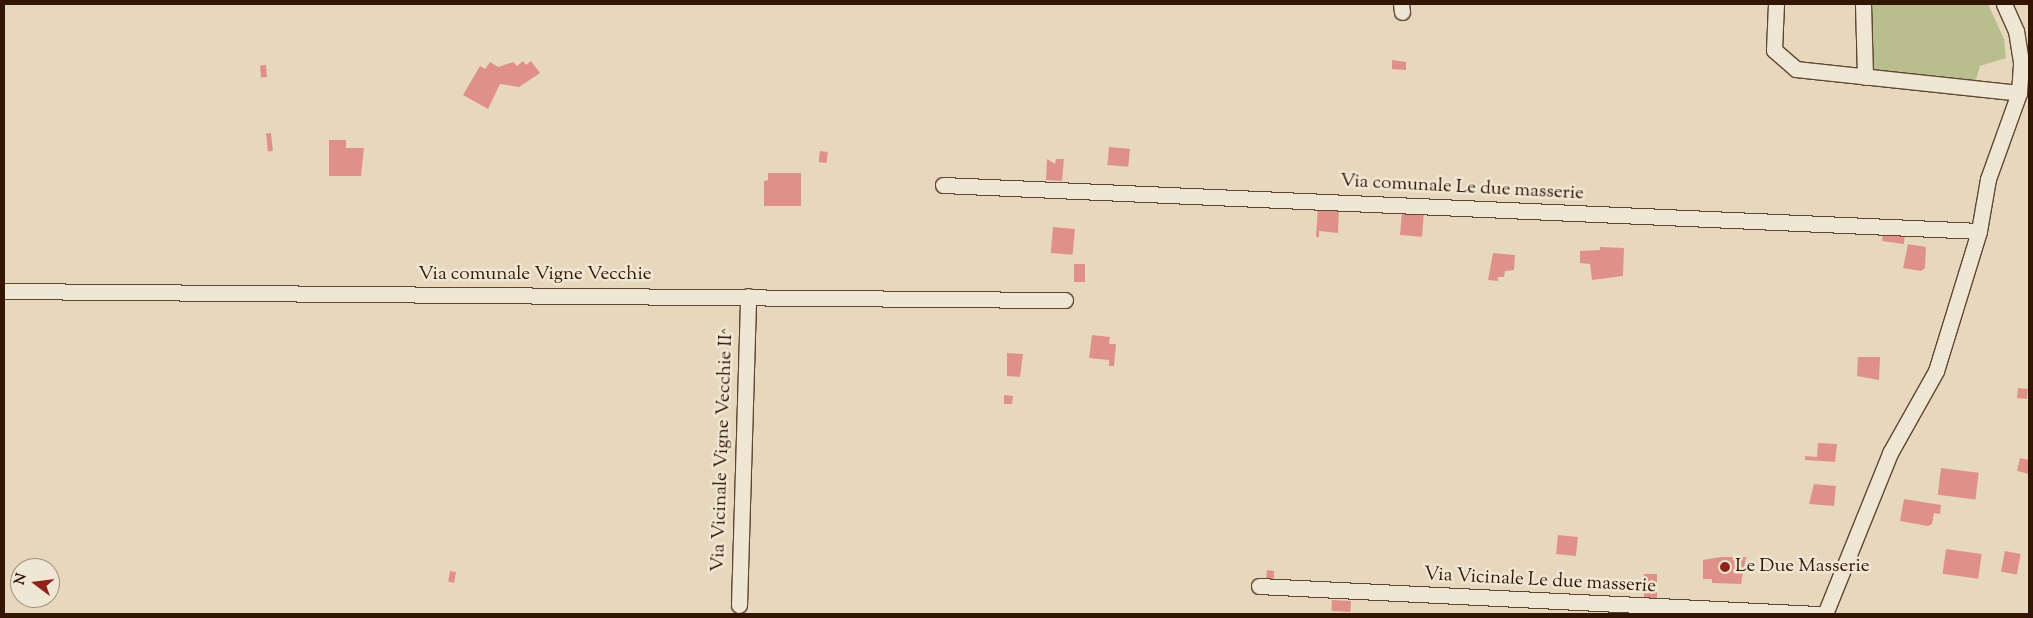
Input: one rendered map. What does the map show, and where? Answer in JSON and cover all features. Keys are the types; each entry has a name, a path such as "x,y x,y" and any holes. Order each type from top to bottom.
{"street":[{"path":"1776,4 1774,50 1783,62 1796,69 2019,93"},
{"path":"1864,4 1865,77"},
{"path":"1825,614 1890,453 1936,371 1979,231 1988,179 2019,93 2021,62 2016,31 2004,4"},
{"name":"Via comunale Le due masserie","path":"944,185 1979,231"},
{"name":"Via comunale Vigne Vecchie","path":"4,291 1065,300"},
{"name":"Via Vicinale Vigne Vecchie II^","path":"739,605 748,296"},
{"name":"Via Vicinale Le due masserie","path":"1259,586 1818,614"}],"green space":[{"path":"1871,4 1988,4 2004,39 2006,58 1980,66 1974,86 1873,70"}],"building":[{"path":"1392,60 1406,62 1406,70 1392,69"},
{"path":"523,61 526,65 531,61 540,73 519,87 500,84 488,109 463,95 480,66 485,69 490,62 498,67 513,62 517,66"},
{"path":"266,65 267,77 261,77 260,66"},
{"path":"271,133 273,151 268,151 266,134"},
{"path":"329,140 346,140 346,148 364,148 361,176 329,176"},
{"path":"1109,147 1130,149 1128,167 1107,165"},
{"path":"820,151 828,152 827,163 819,162"},
{"path":"1047,159 1055,164 1056,159 1064,159 1062,181 1046,180"},
{"path":"768,173 801,173 801,206 764,206 764,181 768,180"},
{"path":"1318,205 1339,206 1338,233 1319,231 1319,237 1316,237"},
{"path":"1402,212 1424,214 1422,237 1400,235"},
{"path":"1053,227 1075,229 1073,255 1051,253"},
{"path":"1891,232 1905,233 1904,244 1882,241 1883,234"},
{"path":"1908,244 1926,247 1925,268 1921,271 1903,268"},
{"path":"1600,247 1624,248 1623,276 1592,280 1590,264 1580,263 1580,251 1600,250"},
{"path":"1493,253 1515,255 1514,270 1505,271 1504,277 1498,277 1498,281 1488,280"},
{"path":"1074,264 1085,264 1085,282 1074,282"},
{"path":"1092,335 1110,337 1109,344 1116,344 1114,366 1109,366 1109,360 1089,358"},
{"path":"1007,353 1023,354 1020,377 1007,376"},
{"path":"1858,357 1880,357 1879,380 1857,376"},
{"path":"2018,388 2028,389 2027,399 2017,398"},
{"path":"1004,395 1013,396 1012,404 1004,404"},
{"path":"1818,443 1837,444 1835,462 1805,460 1805,456 1817,457"},
{"path":"2020,458 2029,460 2029,474 2017,471"},
{"path":"1941,468 1979,473 1975,499 1938,495"},
{"path":"1814,484 1836,486 1834,506 1809,504"},
{"path":"1904,499 1941,505 1940,514 1934,513 1932,524 1928,526 1900,521"},
{"path":"1558,535 1578,537 1576,556 1556,554"},
{"path":"1946,549 1982,554 1978,579 1943,574"},
{"path":"2005,551 2021,554 2017,575 2001,572"},
{"name":"Le Due Masserie","path":"1721,557 1746,557 1741,584 1712,583 1712,579 1703,579 1703,560"},
{"path":"1267,570 1274,571 1274,579 1266,579"},
{"path":"450,571 456,572 454,583 448,582"},
{"path":"1644,574 1657,574 1657,598 1644,598"},
{"path":"1332,600 1351,601 1350,612 1331,611"}],"place":[{"name":"Le Due Masserie","path":"1725,567"}]}
